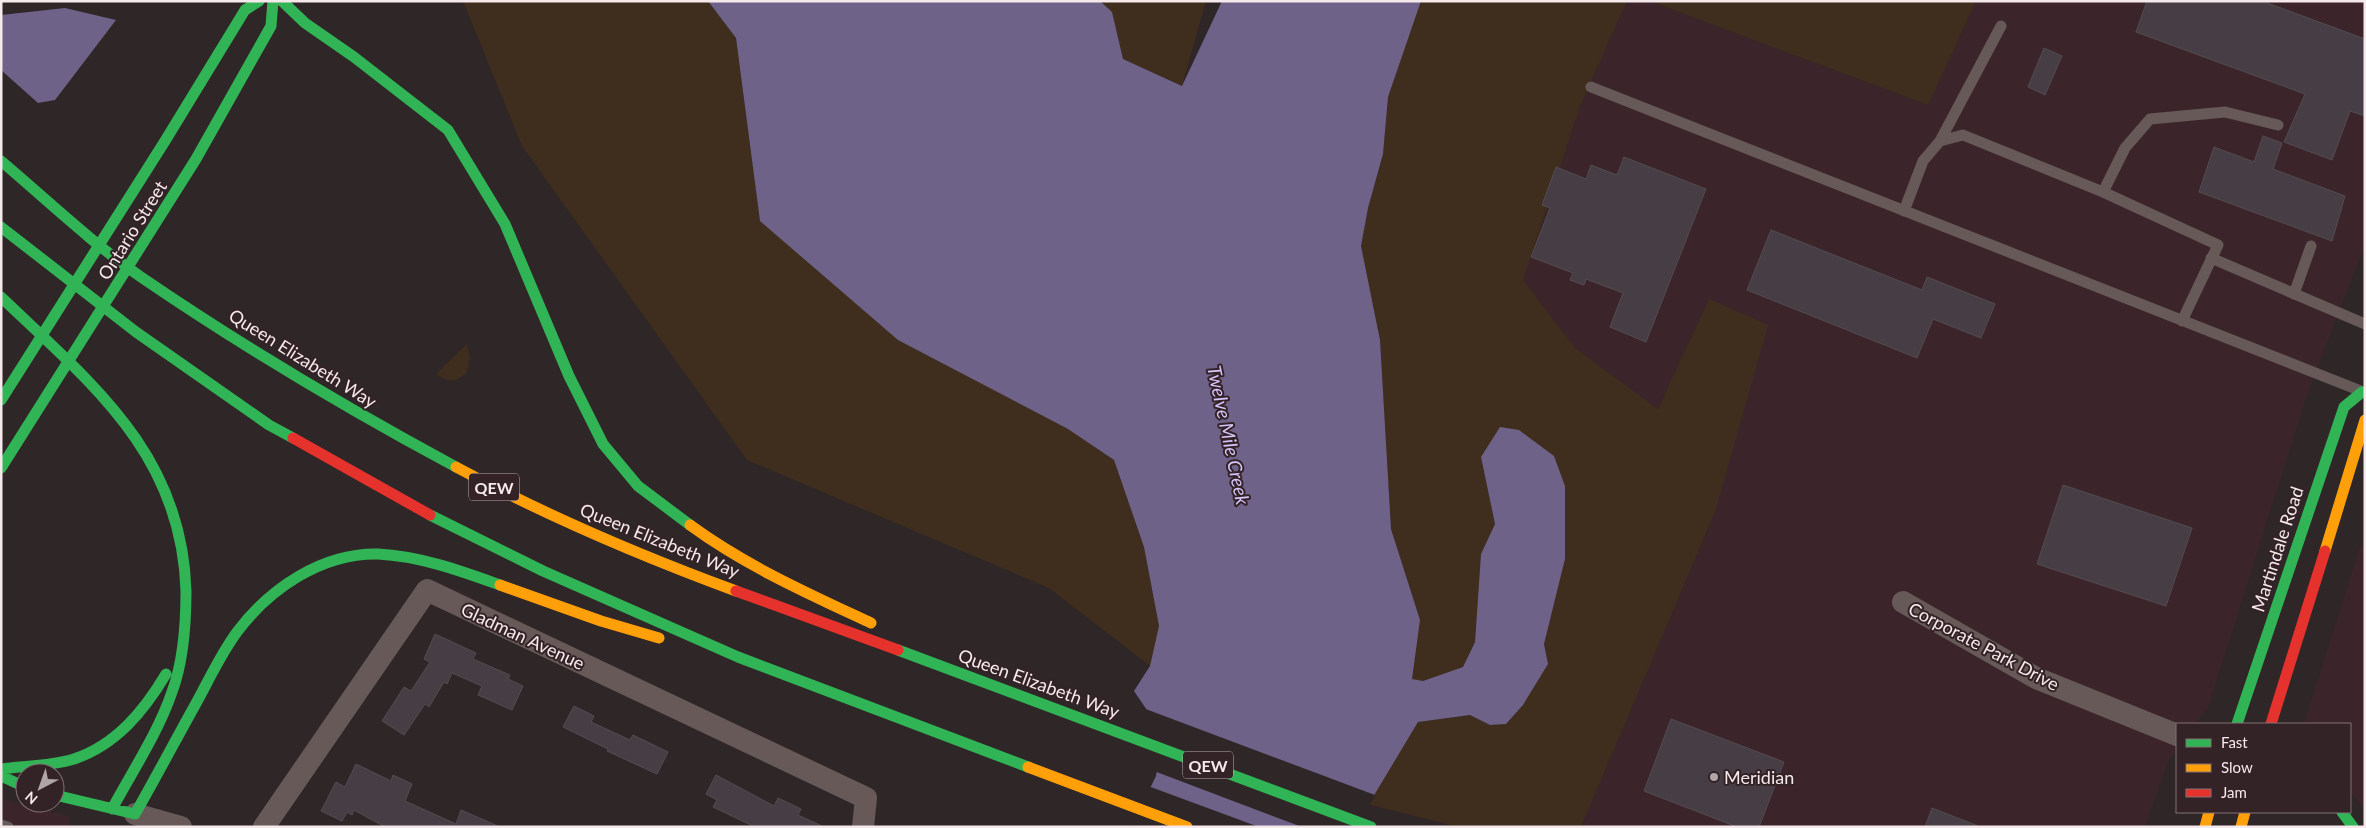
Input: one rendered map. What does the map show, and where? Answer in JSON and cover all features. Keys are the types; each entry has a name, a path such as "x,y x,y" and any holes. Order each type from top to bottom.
{"main road":[{"name":"Ontario Street","path":"1,400 165,141 244,10 259,1"},
{"name":"Ontario Street","path":"1,468 32,422 196,159 271,26 273,1"},
{"path":"282,1 305,23 448,130 505,224 569,376 603,444 638,486 712,541 783,582 882,628"},
{"name":"Queen Elizabeth Way","path":"1,161 72,222 140,276 259,353 375,423 516,499 698,577 1045,704 1372,827"},
{"path":"1,227 136,332 269,425 434,517 543,571 738,657 1187,827"},
{"path":"1,297 84,376 133,433 168,495 181,539 186,580 186,619 178,674 161,719 112,809"},
{"path":"2271,723 2361,446 2365,419 2364,388"},
{"name":"Martindale Road","path":"2237,723 2344,407 2364,388"},
{"path":"65,797 135,814 225,651 245,622 271,594 303,572 335,559 373,554 400,556 428,562 638,632 738,657"},
{"path":"1,770 57,763 82,754 111,739 138,717 159,686 173,660 186,619"},
{"path":"918,645 1045,704"},
{"path":"1,776 15,782"},
{"path":"2205,827 2209,813"},
{"path":"2241,827 2245,813"},
{"path":"2343,813 2353,827"}],"street":[{"name":"Gladman Avenue","path":"264,827 427,590 866,798 864,819"},
{"name":"Corporate Park Drive","path":"1903,602 2036,678 2176,735"},
{"path":"135,814 181,827"}],"lane":[{"path":"1904,211 1923,162 1940,141 2001,26"},
{"path":"1591,87 2182,321 2364,388"},
{"path":"2104,192 2125,148 2150,119 2225,112 2278,125"},
{"path":"1940,141 1963,135 2104,192 2218,245 2182,321"},
{"path":"2294,294 2311,246"},
{"path":"2211,258 2365,324"},
{"path":"1,825 8,827"}],"shaded area":[{"path":"463,1 708,1 736,38 760,221 1114,460 1144,547 1159,627 1150,666 1049,588 747,460 522,146"},
{"path":"1100,1 1206,1 1182,86 1123,59 1112,12"},
{"path":"1421,1 1627,1 1580,106 1523,280 1575,348 1658,409 1709,299 1768,325 1715,512 1581,827 1459,827 1367,804 1418,722 1470,715 1490,725 1506,724 1523,705 1548,664 1544,644 1565,559 1565,486 1554,456 1481,457 1495,524 1481,554 1475,641 1463,667 1423,681 1411,679 1420,620 1391,529 1380,340 1361,246 1368,208 1383,154 1388,97"},
{"path":"1627,1 1650,1 1927,105 1976,1 2365,1 2365,244 2306,398 2208,708 2196,723 2176,723 2176,750 2167,763 2145,827 1581,827 1715,512 1709,299 1658,409 1575,348 1523,280 1580,106"},
{"path":"1650,1 1976,1 1928,105"},
{"path":"467,344 470,358 467,372 460,378 452,380 444,379 436,374"},
{"path":"2360,547 2365,549 2365,810 2351,793 2351,723 2304,723"},
{"path":"1,799 15,802 15,813 58,813 70,816 68,827 1,827"}],"water":[{"name":"Twelve Mile Creek","path":"708,1 1100,1 1112,12 1123,59 1182,86 1222,1 1421,1 1388,97 1383,154 1368,208 1361,246 1380,340 1391,529 1420,620 1412,679 1423,681 1463,667 1475,642 1481,554 1495,524 1481,457 1500,427 1519,430 1554,456 1565,486 1565,559 1544,644 1548,664 1523,705 1506,724 1490,725 1470,715 1418,722 1355,827 1131,827 1156,776 1163,734 1134,691 1150,666 1159,626 1144,547 1114,460 1068,429 898,340 760,221 736,38"},
{"path":"65,8 116,20 55,100 38,103 1,70 1,15"}],"pier":[{"path":"1143,708 1375,795 1358,827 1302,827 1154,771 1161,734"},
{"path":"1148,786 1259,827 1129,827"}],"building":[{"path":"2147,1 2262,1 2365,39 2365,116 2350,111 2332,160 2284,142 2305,94 2136,32"},
{"path":"2044,48 2062,56 2045,95 2028,87"},
{"path":"2263,136 2282,143 2273,169 2345,196 2332,241 2199,192 2214,147 2254,162"},
{"path":"1624,157 1706,189 1646,342 1610,327 1623,293 1586,279 1584,285 1570,280 1573,273 1531,257 1550,208 1542,205 1556,167 1586,179 1591,165 1617,175"},
{"path":"1771,230 1922,290 1927,277 1995,304 1981,338 1933,319 1917,358 1747,290"},
{"path":"2063,485 2192,528 2166,606 2037,564"},
{"path":"435,634 476,653 473,659 510,675 508,679 523,686 512,710 478,695 482,686 452,673 447,684 444,682 429,707 425,704 404,735 382,721 404,687 411,691 430,662 424,659"},
{"path":"574,706 594,716 591,722 630,740 633,735 668,752 657,774 607,751 608,749 563,727"},
{"name":"Meridian","path":"1671,719 1784,762 1759,827 1737,827 1644,791"},
{"path":"356,764 391,781 393,775 412,784 405,801 456,824 461,810 500,827 385,827 354,810 352,815 347,812 342,821 321,811 336,782 345,787"},
{"path":"716,775 774,806 778,798 801,809 798,815 824,827 755,827 713,807 717,800 706,794"},
{"path":"1932,808 1978,826 1978,827 1925,827"}],"traffic: fast":[{"path":"1,400 165,141 245,10 259,1"},
{"path":"1,468 196,159 271,26 273,1"},
{"path":"282,1 305,23 354,57 448,130 505,224 569,376 603,444 638,486 690,525"},
{"path":"1,161 87,236 141,277 218,328 296,376 375,423 456,467"},
{"path":"1,227 136,332 269,425 293,438"},
{"path":"1,297 68,360 126,425 150,461 168,500 181,543 186,591 186,616 182,655 176,680 160,722 112,809"},
{"path":"2237,723 2344,407 2362,392"},
{"path":"430,515 543,571 738,657 1028,767"},
{"path":"135,814 220,659 237,632 265,601 299,576 337,560 357,555 378,554 425,561 500,585"},
{"path":"898,650 1371,827"},
{"path":"1,769 74,759 103,745 128,725 148,701 166,674"},
{"path":"1,776 15,782"},
{"path":"65,797 135,814"},
{"path":"2343,813 2353,827"}],"traffic: slow":[{"path":"2325,551 2365,420"},
{"path":"456,467 524,502 594,534 736,591"},
{"path":"690,525 733,554 801,590 871,623"},
{"path":"500,585 601,621 659,638"},
{"path":"1028,767 1187,827"},
{"path":"2205,827 2209,813"},
{"path":"2241,827 2245,813"}],"traffic: jam":[{"path":"293,438 430,515"},
{"path":"2271,723 2325,551"},
{"path":"736,591 898,650"}],"place":[{"name":"Meridian","path":"1714,777"}]}
